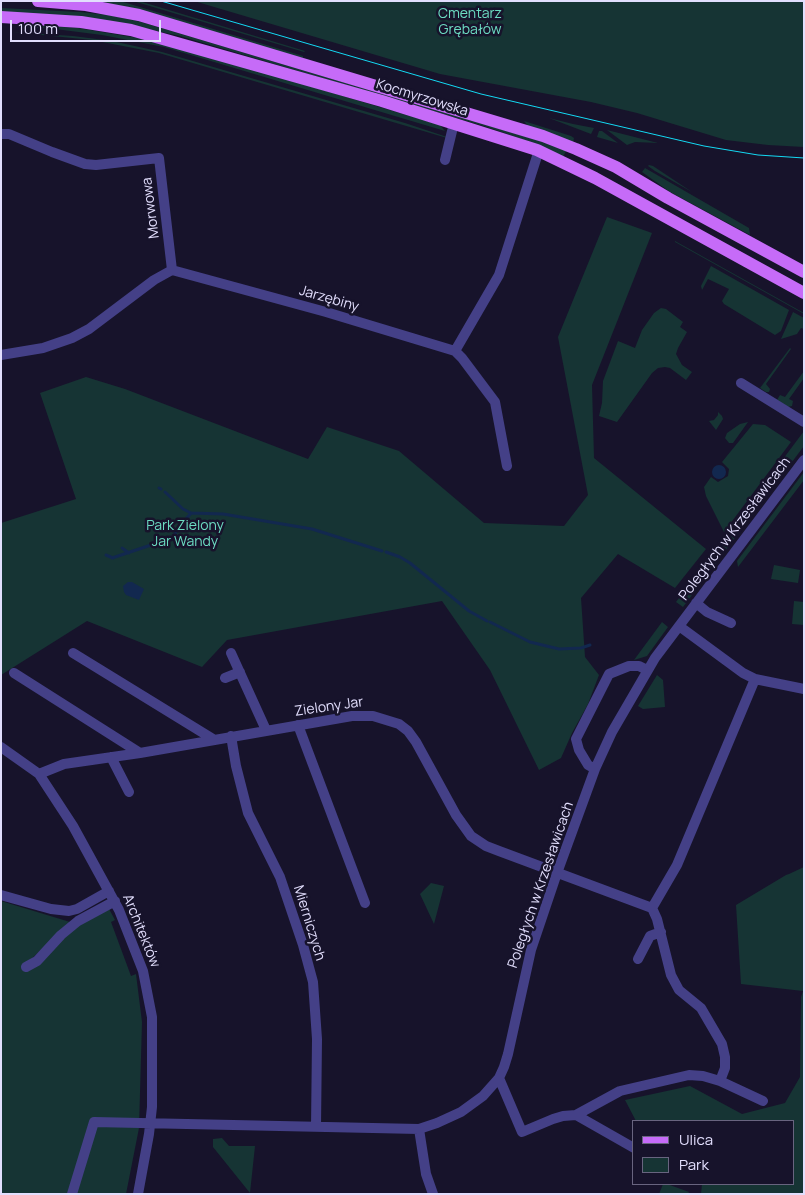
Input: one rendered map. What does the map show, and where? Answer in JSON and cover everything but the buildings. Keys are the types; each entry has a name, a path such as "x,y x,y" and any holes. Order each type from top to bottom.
{"main road":[{"name":"Kocmyrzowska","path":"38,1 86,5 139,15 542,136 616,167 804,272"},
{"name":"Kocmyrzowska","path":"1,17 81,22 132,30 225,55 539,150 594,178 804,294"}],"street":[{"path":"445,160 454,123"},
{"name":"Morwowa","path":"1,134 9,134 85,164 96,165 159,158 172,270"},
{"path":"507,466 495,402 462,358 454,351 499,275 539,150"},
{"path":"1,354 43,348 72,338 89,329 154,280 172,270"},
{"name":"Jarzębiny","path":"172,270 326,312 454,351"},
{"path":"742,382 804,422"},
{"name":"Poległych w Krzesławicach","path":"72,1194 94,1122 419,1129 461,1112 483,1096 499,1078 508,1054 531,950 595,770 620,717 647,670 804,460"},
{"path":"696,603 707,612 731,623"},
{"path":"679,626 742,673 755,678 804,689"},
{"path":"231,652 266,730"},
{"path":"73,653 213,740"},
{"path":"595,770 588,765 579,750 576,739 609,674 629,666 639,666 647,670"},
{"path":"225,678 240,672"},
{"path":"14,674 140,753"},
{"path":"720,1081 726,1068 726,1057 722,1044 701,1008 679,990 671,975 661,932 652,908 678,865 755,678"},
{"name":"Zielony Jar","path":"39,774 64,764 140,753 298,725 363,715 373,716 399,724 408,731 416,742 456,816 471,836 498,851 652,908"},
{"path":"298,725 365,903"},
{"name":"Mierniczych","path":"231,736 236,766 248,813 280,877 313,982 317,1039 316,1127"},
{"name":"Architektów","path":"1,747 39,774 73,826 115,901 144,971 152,1017 153,1058 151,1124 138,1194"},
{"path":"111,757 129,792"},
{"path":"1,894 51,909 69,911 109,891"},
{"path":"26,967 37,961 61,934 78,921 115,901"},
{"path":"638,958 650,936 661,932"},
{"path":"499,1078 522,1132 553,1119 576,1115 620,1091 669,1078 689,1075 703,1076 720,1081 763,1101"},
{"path":"576,1115 632,1147"},
{"path":"419,1129 426,1174 433,1194"}],"green space":[{"path":"93,1 120,1 303,56 303,58"},
{"path":"133,1 139,1 305,51 304,52"},
{"name":"Cmentarz Grębałów","path":"194,1 804,1 804,147 726,140 637,113 591,102 440,74"},
{"path":"1,8 80,12 109,15 141,22 537,140 566,151 563,157 519,138 487,127 180,36 134,26 1,12"},
{"path":"23,24 78,28 138,38 222,60 440,125 445,131 164,47 102,35 19,27"},
{"path":"12,32 112,41 162,52 405,123 447,138 159,53 92,40"},
{"path":"549,118 573,124 594,128 591,134"},
{"path":"524,121 571,136 574,138 573,143 528,126"},
{"path":"607,130 658,143 635,142 627,145"},
{"path":"599,131 602,131 618,143 597,137"},
{"path":"649,165 653,166 692,192 655,171"},
{"path":"645,168 749,228 750,235 670,192 642,172"},
{"name":"Park Zielony Jar Wandy","path":"607,217 652,233 592,385 594,458 706,549 675,588 618,554 581,598 585,657 599,675 588,704 561,758 539,770 490,670 442,601 227,640 202,667 87,621 1,675 1,523 76,499 40,393 86,377 125,389 308,459 327,427 399,451 484,523 564,526 588,495 558,337"},
{"path":"675,242 804,313 804,314"},
{"path":"711,266 789,310 781,331 775,335 724,304 722,301 729,289 708,279 702,290 701,286"},
{"path":"661,308 666,309 683,322 680,327 687,332 676,354 682,365 692,372 686,380 670,368 658,368 652,373 617,422 599,416 602,403 603,381 618,341 635,348 642,330 654,313"},
{"path":"793,312 804,318 804,329 801,328 797,334 781,339"},
{"path":"790,348 766,384 770,389 769,392 766,392 760,388"},
{"path":"804,371 804,378 789,399 793,401 792,406 788,407 777,400 780,395 785,397"},
{"path":"718,412 723,419 716,430 709,421 714,420"},
{"path":"748,422 733,443 729,443 725,438 727,433 740,424"},
{"path":"753,424 765,425 791,442 724,532 706,496 704,487 711,477 718,482 728,476 729,469 722,462"},
{"path":"804,431 804,446 683,607 676,602"},
{"path":"804,472 804,480 738,567 737,561"},
{"path":"774,565 800,570 798,583 771,579"},
{"path":"794,601 804,602 804,625 792,624"},
{"path":"662,622 668,627 647,656 634,660"},
{"path":"657,675 663,680 665,707 643,709 638,706"},
{"path":"804,867 804,1194 701,1194 702,1185 795,1185 795,1120 635,1120 625,1100 690,1086 742,1114 785,1103 800,1077 801,997 803,991 741,984 736,905 786,875"},
{"path":"431,883 444,886 434,924 420,894"},
{"path":"1,901 70,922 25,965 77,925 108,907 115,920 111,922 131,976 136,974 142,1022 139,1128 126,1194 1,1194"},
{"path":"222,1138 229,1146 255,1146 250,1193 213,1147 213,1139"},
{"path":"663,1185 670,1185 689,1192 688,1194 659,1194"}],"water":[{"path":"719,465 724,467 726,472 724,477 719,479 714,477 712,472 714,467"},
{"path":"128,582 132,582 144,589 139,600 126,595 124,592 123,586"}],"waterway":[{"path":"165,492 183,509 191,513 223,514 312,529 382,551"},
{"path":"182,524 191,513"},
{"path":"112,558 172,538 179,528"},
{"path":"122,548 129,553"},
{"path":"386,552 410,563 469,611 487,621"},
{"path":"106,555 113,558"},
{"path":"490,622 530,642 559,649 581,648 590,645"}],"tram line":[{"path":"161,1 481,94 704,146 758,155 804,158"}]}
